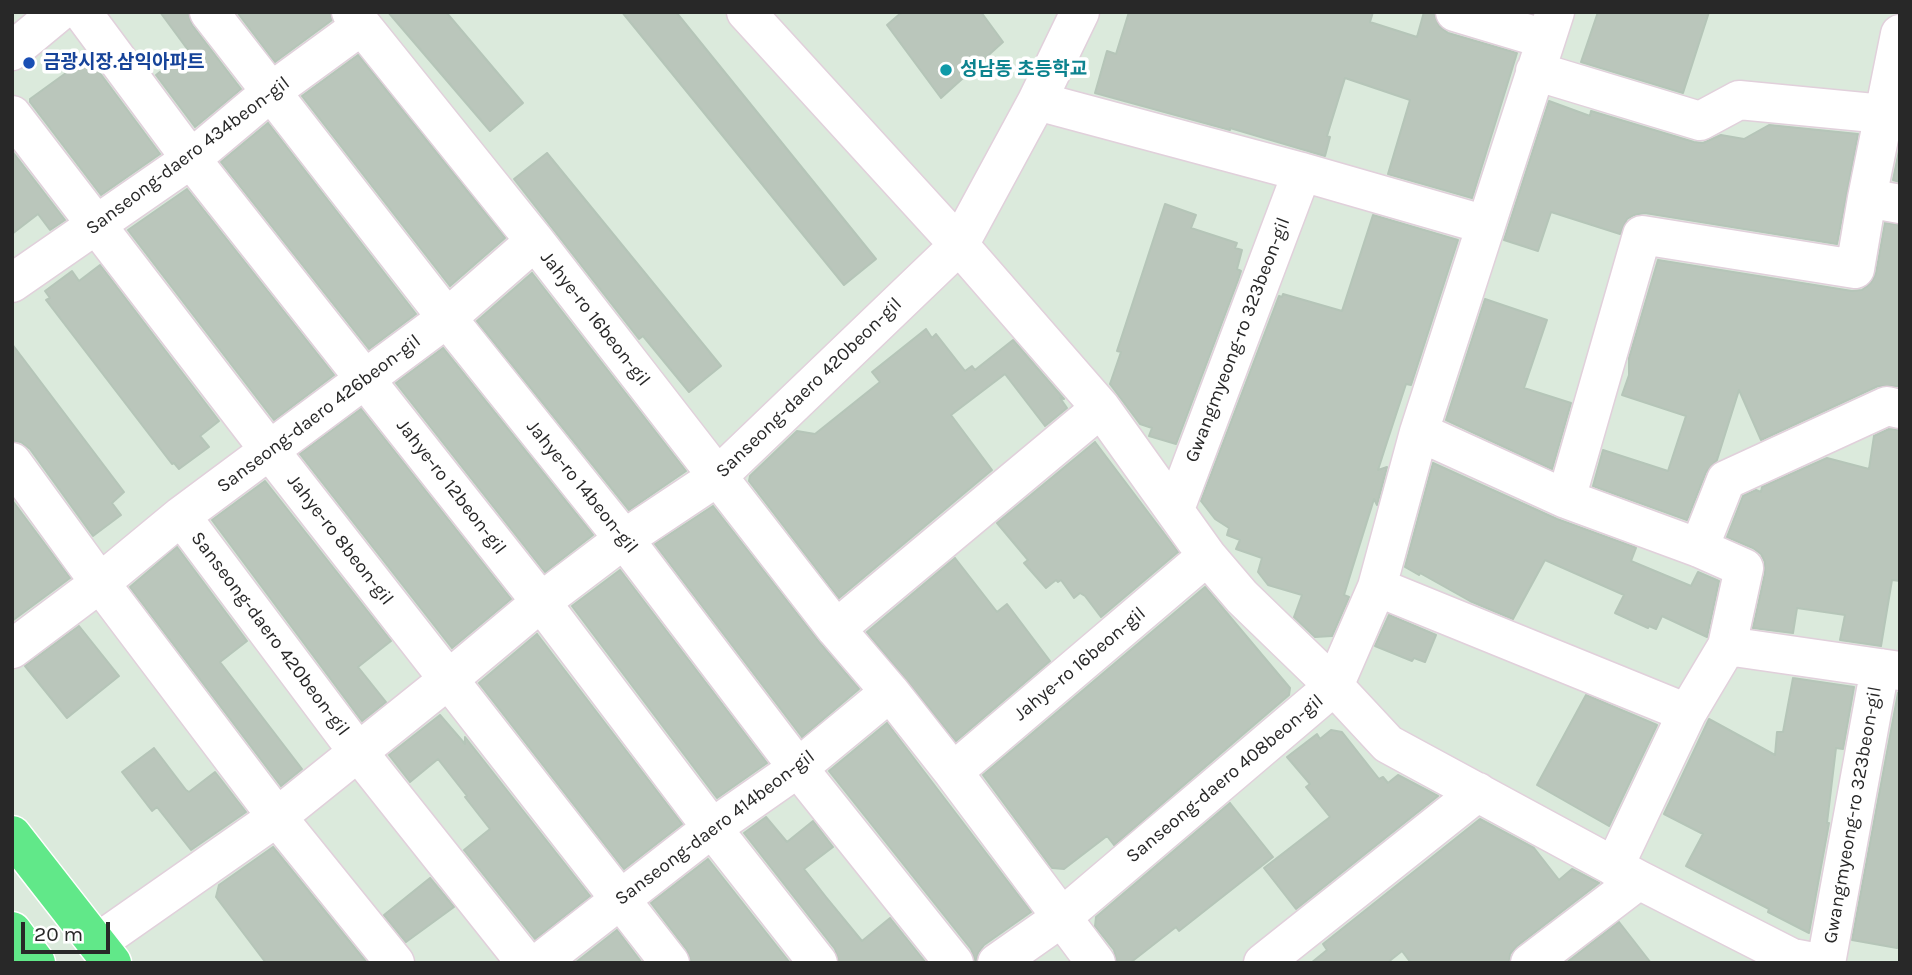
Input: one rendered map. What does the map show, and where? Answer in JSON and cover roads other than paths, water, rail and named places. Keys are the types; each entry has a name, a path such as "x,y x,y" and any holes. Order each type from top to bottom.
{"main road":[{"path":"12,835 105,953"},
{"path":"12,931 36,963"}],"street":[{"path":"12,51 58,12"},
{"name":"Jahye-ro 12beon-gil","path":"82,12 191,159 541,602 818,963"},
{"name":"Jahye-ro 14beon-gil","path":"209,12 447,318 624,538 798,768 954,963"},
{"name":"Gwangmyeong-ro 323beon-gil","path":"746,12 959,245 1101,408 1207,556 1242,597 1334,686 1388,744 1626,874 1806,961 1890,670"},
{"name":"Sanseong-daero 420beon-gil","path":"105,953 449,679 541,602 624,538 717,478 959,245 1037,101 1080,12"},
{"path":"1455,12 1545,41 1700,121 1739,100 1884,114"},
{"name":"Sanseong-daero 434beon-gil","path":"12,283 98,226 191,159 356,19"},
{"name":"Jahye-ro 16beon-gil","path":"356,19 535,241 836,629 953,772 1096,963"},
{"path":"1566,499 1642,234 1855,269 1883,201 1884,114 1900,34"},
{"name":"Sanseong-daero 408beon-gil","path":"997,963 1061,918 1334,686 1377,587 1419,432 1545,41"},
{"path":"1037,101 1302,172 1486,225"},
{"name":"Jahye-ro 8beon-gil","path":"12,115 270,451 670,963"},
{"name":"Gwangmyeong-ro 323beon-gil","path":"1175,509 1302,172"},
{"name":"Sanseong-daero 426beon-gil","path":"12,649 100,583 181,516 447,318 535,241"},
{"path":"1699,548 1726,481 1887,406 1900,409"},
{"path":"836,629 1101,408"},
{"path":"1419,432 1566,499 1699,548 1744,568 1727,646 1687,713 1626,874 1530,963"},
{"path":"12,462 277,817 395,963"},
{"name":"Sanseong-daero 420beon-gil","path":"181,516 358,752"},
{"name":"Jahye-ro 16beon-gil","path":"953,772 1207,556"},
{"path":"1377,587 1687,713"},
{"path":"1727,646 1890,670"},
{"name":"Sanseong-daero 414beon-gil","path":"539,963 712,828 798,768 890,692"},
{"path":"358,752 526,963"},
{"path":"1263,963 1478,792"}],"place":[{"name":"금광시장.삼익아파트","path":"29,63"},
{"name":"성남동 초등학교","path":"946,70"}]}
